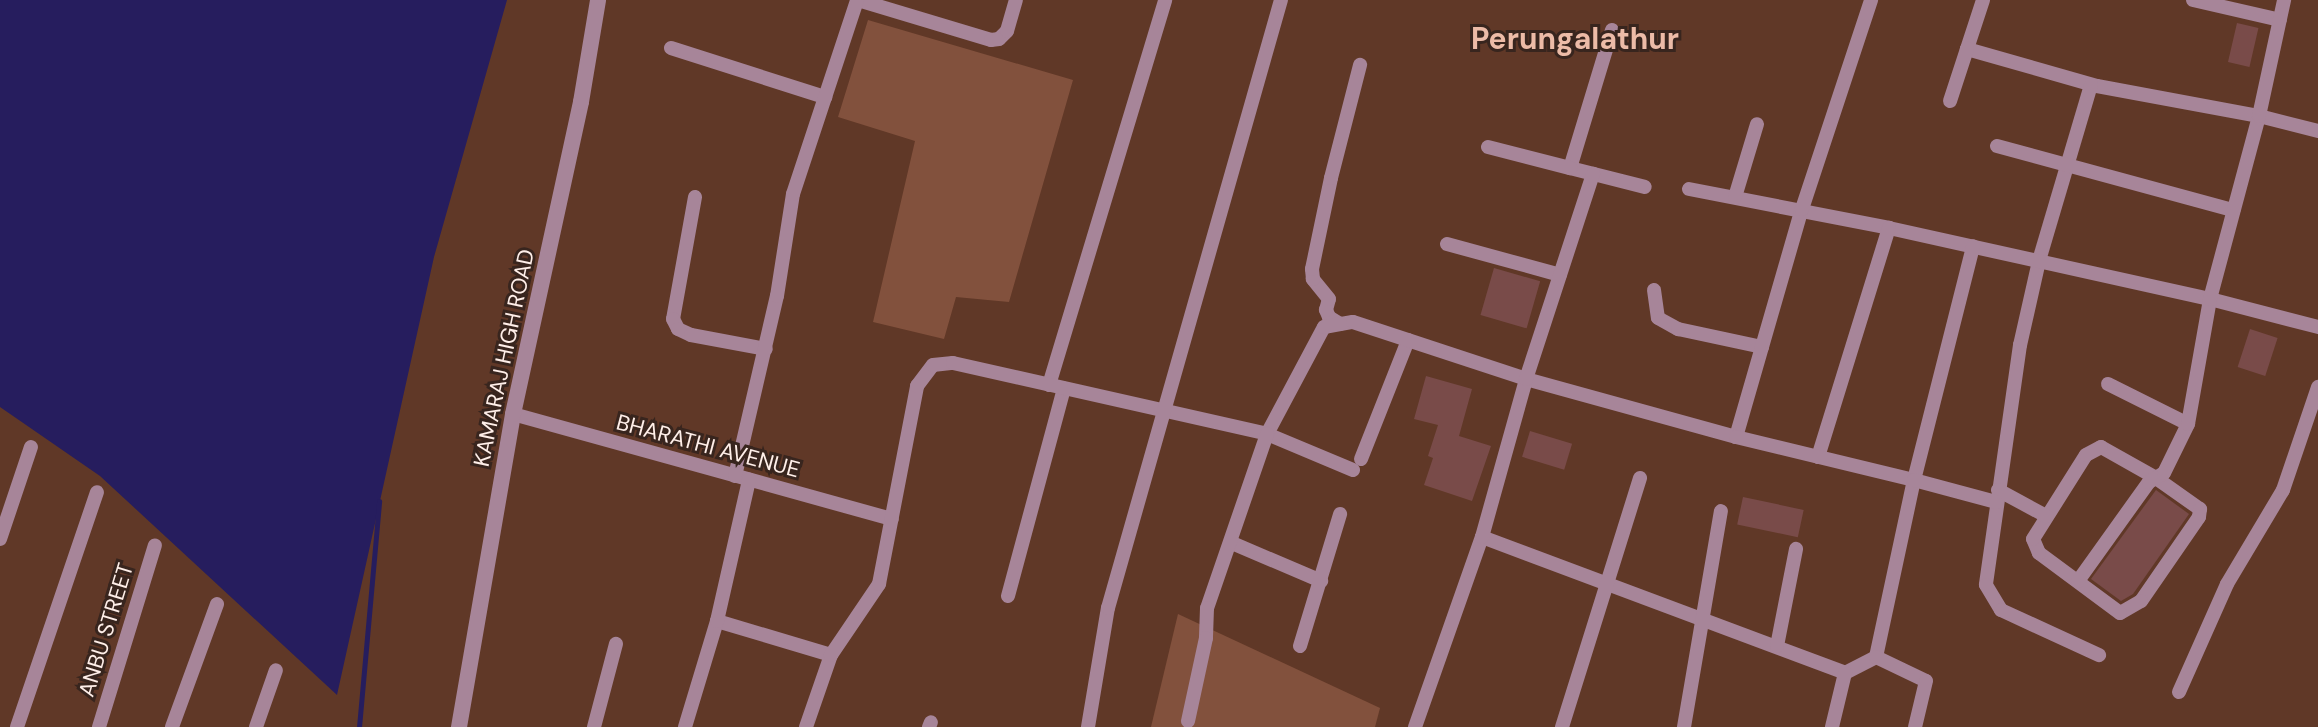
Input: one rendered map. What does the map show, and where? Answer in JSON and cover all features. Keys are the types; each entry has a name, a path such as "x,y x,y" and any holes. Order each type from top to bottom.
{"street":[{"name":"KAMARAJ HIGH ROAD","path":"459,727 513,414 581,102 598,0"},
{"path":"685,727 717,621 793,194 857,0 991,40 999,39 1007,31 1016,0"},
{"path":"1049,385 1165,0"},
{"path":"1088,727 1108,608 1281,0"},
{"path":"1736,437 1802,209 1871,0"},
{"path":"1950,101 1983,0"},
{"path":"2193,0 2280,20"},
{"path":"2078,581 2149,482 2168,467 2188,424 2210,299 2259,116 2284,0"},
{"path":"1570,168 1612,30"},
{"path":"671,48 825,97"},
{"path":"1967,49 2091,85 2259,116 2318,131"},
{"path":"1340,324 1329,317 1327,291 1313,279 1312,269 1360,65"},
{"path":"2091,85 2039,261 2020,345 1986,585 2001,610 2099,655"},
{"path":"1735,197 1757,124"},
{"path":"1997,146 2233,210"},
{"path":"1488,147 1645,187"},
{"path":"1415,727 1482,537 1526,379 1593,174"},
{"path":"1689,189 1802,209 1973,246 2210,299 2318,327"},
{"path":"695,197 673,319 678,329 691,335 766,349"},
{"path":"1818,457 1889,228"},
{"path":"1447,244 1560,275"},
{"path":"1876,657 1914,480 1973,246"},
{"path":"1654,290 1658,318 1678,329 1762,347"},
{"path":"1188,721 1206,638 1207,608 1232,543 1267,434 1324,327 1353,322 1526,379 1736,437 1914,480 1997,496 2046,516"},
{"path":"806,727 831,655 879,584 917,386 933,365 953,363 1267,434 1357,465 1408,340"},
{"path":"2108,384 2188,424"},
{"path":"2179,692 2227,584 2283,490 2318,387"},
{"path":"1008,596 1064,388"},
{"name":"BHARATHI AVENUE","path":"513,414 892,519"},
{"path":"0,539 31,447"},
{"path":"2093,448 2111,451 2195,503 2199,517 2136,608 2120,613 2035,547 2036,530 2046,516 2093,448"},
{"path":"1562,727 1640,478"},
{"path":"17,727 97,492"},
{"path":"1684,727 1721,511"},
{"path":"1300,646 1340,514"},
{"path":"1482,537 1607,581 1845,673 1876,657"},
{"path":"1232,543 1321,581"},
{"name":"ANBU STREET","path":"99,727 155,545"},
{"path":"1777,646 1796,549"},
{"path":"172,727 217,604"},
{"path":"717,621 831,655"},
{"path":"594,727 616,644"},
{"path":"1876,657 1926,681 1915,727"},
{"path":"256,727 276,670"},
{"path":"1832,727 1845,673"}],"shaded area":[{"path":"0,0 507,0 434,257 337,695 100,476 0,407"},
{"path":"868,20 1073,80 1009,302 956,297 944,339 873,322 915,141 838,117"},
{"path":"1178,614 1380,708 1375,727 1151,727"}],"building":[{"path":"2237,23 2258,28 2249,67 2228,62"},
{"path":"1494,268 1540,281 1527,328 1480,315"},
{"path":"2250,329 2278,338 2265,376 2238,367"},
{"path":"1426,376 1472,389 1459,436 1491,446 1472,501 1424,485 1433,458 1428,456 1438,425 1414,419"},
{"path":"1530,431 1572,444 1564,470 1522,457"},
{"path":"2156,490 2189,514 2133,594 2121,601 2091,579"},
{"path":"1743,497 1804,510 1798,537 1737,524"}],"waterway":[{"path":"359,727 379,501"}],"district":[{"name":"Perungalathur","path":"1575,39"}]}
